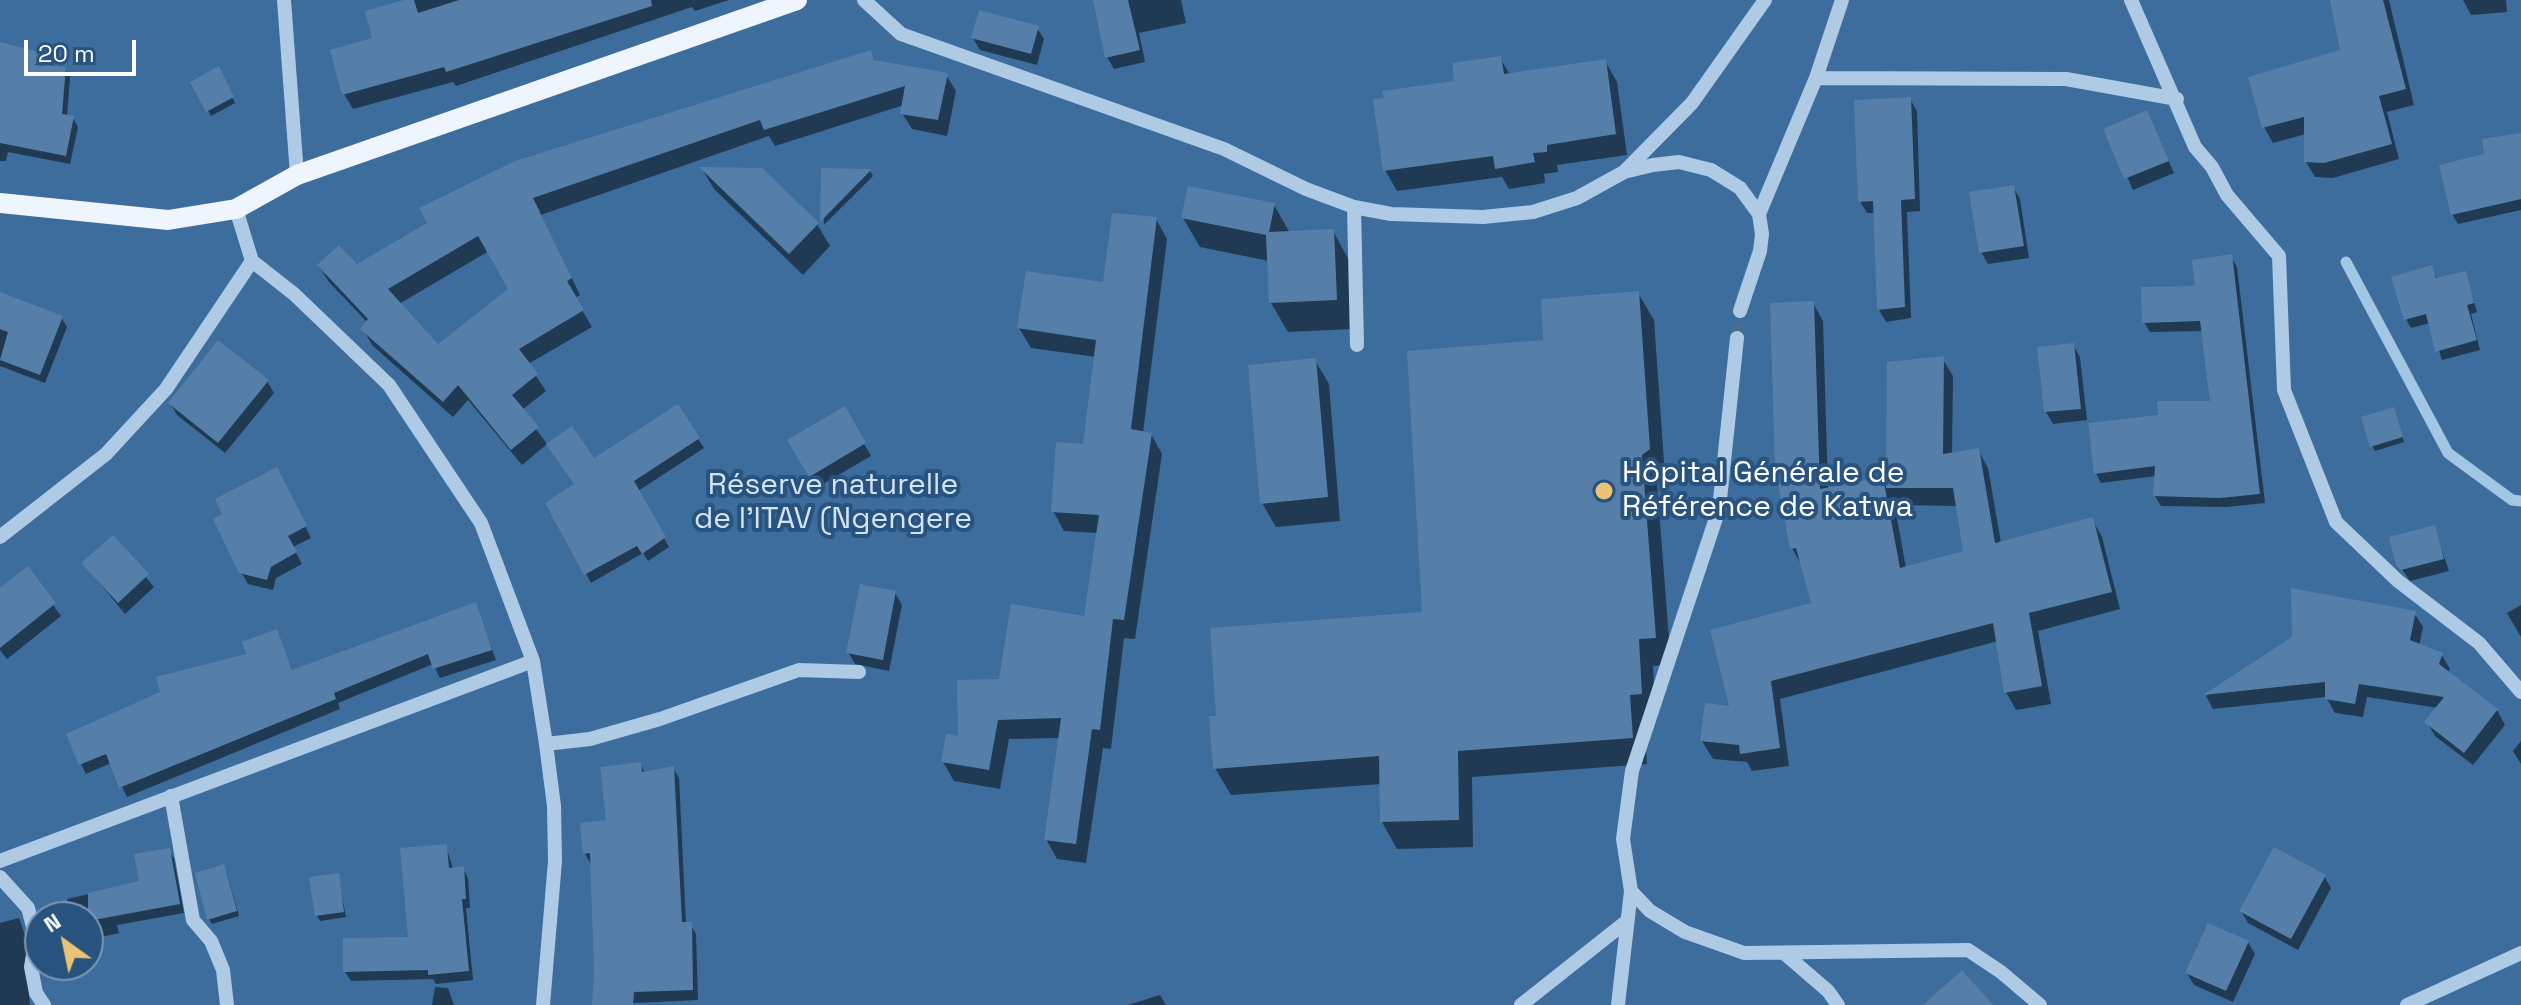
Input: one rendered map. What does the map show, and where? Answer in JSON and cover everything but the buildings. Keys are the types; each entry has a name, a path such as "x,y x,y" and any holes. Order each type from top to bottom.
{"main road":[{"path":"0,203 168,220 236,209 297,175 797,0"}],"street":[{"path":"284,0 297,175"},
{"path":"864,0 901,34 1224,149 1306,189 1354,207 1391,214 1483,217 1533,212 1577,198 1624,172 1692,103 1765,0"},
{"path":"1759,214 1816,78 1842,0"},
{"path":"2131,0 2177,99 2195,147 2212,167 2227,195 2279,256 2284,390 2336,522 2398,581 2479,643 2521,692"},
{"path":"1816,78 2066,79 2177,99"},
{"path":"1624,172 1679,162 1711,170 1740,188 1759,214 1762,234 1760,251 1740,311"},
{"path":"1354,207 1357,345"},
{"path":"236,209 252,261 294,294 389,385 481,523 533,661 554,806 555,861 543,1005"},
{"path":"0,537 106,454 166,389 252,261"},
{"path":"1618,1005 1631,891 1623,839 1632,771 1719,509 1737,338"},
{"path":"0,861 533,661"},
{"path":"546,744 590,739 660,719 799,670 859,672"},
{"path":"171,796 193,920 211,941 223,970 227,1005"},
{"path":"0,877 28,908 36,938 31,967 36,993 44,1005"},
{"path":"1631,891 1650,911 1685,932 1744,953 1968,950 2001,972 2040,1005"},
{"path":"1521,1005 1627,921"},
{"path":"2407,1005 2521,953"},
{"path":"1785,954 1828,991 1838,1005"}],"green space":[{"name":"Réserve naturelle de l'ITAV (Ngengere","path":"0,0 2521,0 2521,1005 0,1005"}],"waterway":[{"path":"2346,262 2448,453 2512,500 2521,501"}],"tunnel":[{"path":"1737,338 1740,311"}],"place":[{"name":"Hôpital Générale de Référence de Katwa","path":"1604,491"}]}
